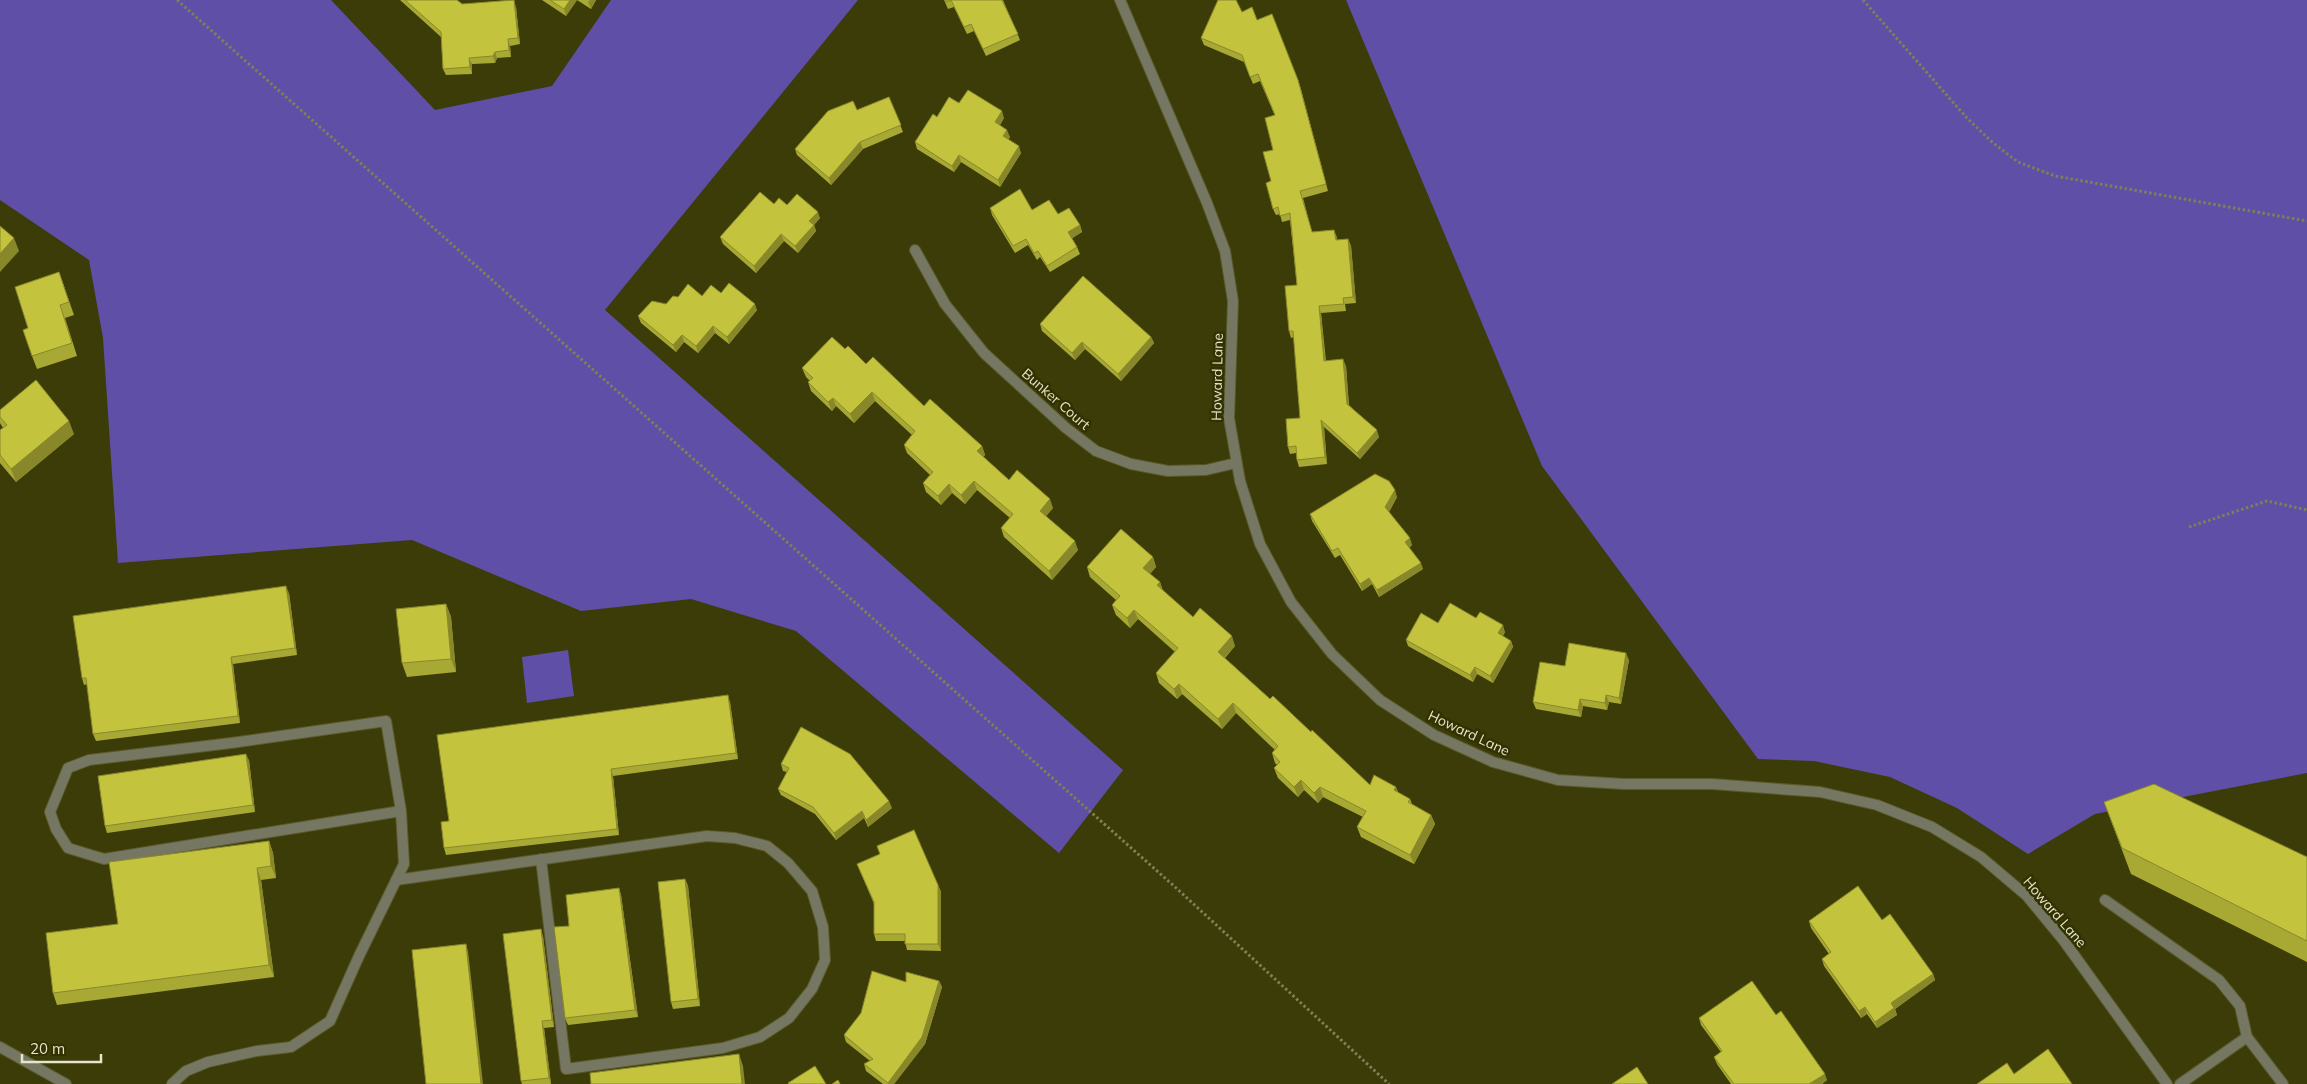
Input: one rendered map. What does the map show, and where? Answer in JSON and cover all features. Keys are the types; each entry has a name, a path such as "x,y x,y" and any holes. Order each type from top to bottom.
{"street":[{"name":"Howard Lane","path":"1120,0 1207,203 1225,251 1233,301 1229,418 1240,481 1260,544 1291,602 1332,654 1380,700 1434,735 1493,762 1558,780 1624,784 1712,784 1820,792 1877,804 1932,827 1981,857 2027,896 2064,941 2167,1084"},
{"name":"Bunker Court","path":"915,250 945,304 984,353 1066,428 1096,451 1131,464 1168,471 1206,470 1236,463"},
{"path":"172,1084 186,1071 208,1062 256,1051 291,1047 330,1021 404,864 401,811 386,721 231,744 89,760 68,768 50,812 56,828 68,848 104,859 401,811"},
{"path":"396,880 541,858 707,836 735,838 767,846 788,863 812,892 823,927 825,960 812,989 790,1018 760,1037 723,1048 566,1069 541,858"},
{"path":"2105,900 2219,980 2240,1006 2247,1037 2282,1084"},
{"path":"2180,1084 2247,1037"},
{"path":"0,1047 66,1084"}],"path":[{"path":"177,0 1174,886 1388,1084"},
{"path":"1863,0 1967,118 1993,143 2018,162 2055,176 2307,221"},
{"path":"2189,527 2267,501 2307,510"}],"shaded area":[{"path":"0,0 331,0 435,110 552,86 611,0 858,0 605,310 1123,770 1059,853 796,631 691,599 581,611 412,540 118,563 103,338 89,260 0,200"},
{"path":"1346,0 2307,0 2307,773 2095,814 2028,854 1957,808 1890,777 1814,761 1758,759 1542,466"},
{"path":"568,650 574,696 527,703 522,657"}],"building":[{"path":"405,0 457,0 462,4 514,0 518,38 508,39 509,50 495,52 493,56 469,58 470,67 443,69 441,32"},
{"path":"550,0 570,0 564,9"},
{"path":"951,0 1002,0 1018,34 983,49 971,24 964,27"},
{"path":"1218,0 1236,0 1242,12 1252,7 1257,20 1272,14 1298,80 1326,184 1300,191 1312,232 1334,230 1336,240 1348,239 1353,297 1343,298 1344,304 1319,306 1324,361 1343,359 1347,404 1377,430 1357,453 1321,420 1325,457 1297,460 1296,446 1288,447 1286,419 1300,418 1293,331 1289,331 1285,286 1297,285 1290,213 1280,216 1278,207 1273,209 1266,183 1271,181 1263,152 1273,150 1265,118 1275,115 1258,74 1250,77 1242,55 1201,38"},
{"path":"968,90 1002,111 995,122 1007,130 1003,136 1019,146 998,180 959,155 952,166 915,142 933,114 937,117 949,97 959,103"},
{"path":"889,97 901,125 860,142 829,178 795,149 828,111 853,101 857,110"},
{"path":"1020,189 1032,210 1049,200 1058,214 1069,208 1080,225 1068,232 1077,247 1047,266 1038,251 1034,253 1026,239 1013,246 990,208"},
{"path":"760,192 774,204 779,198 787,205 797,194 818,212 809,221 814,225 795,246 781,234 754,266 720,237"},
{"path":"0,226 14,238 0,254"},
{"path":"59,272 69,302 60,305 72,343 32,356 23,330 28,328 15,287"},
{"path":"1083,276 1151,337 1118,374 1082,342 1072,353 1040,324"},
{"path":"729,283 755,304 727,337 713,326 696,346 682,335 673,345 638,316 652,301 666,304 673,296 678,297 688,284 702,296 711,285 721,293"},
{"path":"832,337 845,349 848,346 866,364 873,357 924,406 930,399 982,446 977,451 1009,480 1017,470 1050,499 1040,511 1075,541 1049,571 1001,528 1013,514 974,481 961,495 949,484 938,496 923,483 933,472 904,445 915,431 872,392 850,414 833,398 828,402 808,382 813,378 802,368"},
{"path":"36,380 69,421 11,469 0,455 0,430 7,425 0,417 0,410"},
{"path":"1375,474 1389,481 1395,490 1385,507 1410,538 1405,542 1421,563 1377,590 1369,578 1360,584 1338,548 1332,551 1310,514"},
{"path":"1121,529 1153,557 1143,568 1160,582 1157,585 1193,617 1200,608 1232,636 1218,652 1270,699 1273,696 1311,732 1312,730 1370,785 1374,775 1396,787 1394,790 1410,799 1408,802 1431,815 1410,855 1357,827 1366,811 1320,787 1314,793 1301,780 1294,787 1274,768 1280,762 1272,753 1278,746 1233,703 1218,719 1179,684 1174,689 1156,673 1178,648 1134,610 1127,618 1112,605 1120,596 1087,567"},
{"path":"286,586 295,648 231,657 238,716 93,734 86,678 82,678 73,616"},
{"path":"1450,603 1476,618 1480,612 1503,625 1498,633 1511,641 1490,676 1475,667 1470,675 1406,640 1421,613 1438,623"},
{"path":"446,604 451,659 402,663 396,609"},
{"path":"1569,643 1626,653 1619,698 1606,695 1605,703 1580,699 1578,710 1533,702 1540,662 1565,666"},
{"path":"728,695 736,753 611,769 617,829 444,848 441,822 449,821 437,735"},
{"path":"801,727 850,754 889,801 866,820 862,811 834,833 813,807 778,789 789,768 781,764"},
{"path":"246,754 253,805 105,826 98,776"},
{"path":"2154,784 2307,857 2307,941 2122,848 2104,802"},
{"path":"914,830 938,885 938,944 905,944 905,934 874,934 874,902 857,864 880,854 877,846"},
{"path":"269,841 271,866 257,868 269,965 53,993 46,933 118,924 109,862"},
{"path":"685,879 698,999 671,1002 658,882"},
{"path":"1858,886 1882,920 1890,914 1933,974 1891,1003 1894,1008 1875,1022 1865,1007 1859,1011 1822,959 1831,952 1809,921"},
{"path":"619,888 635,1010 565,1018 554,927 569,926 566,895"},
{"path":"541,929 552,1020 542,1021 549,1078 521,1081 503,934"},
{"path":"466,944 481,1084 426,1084 412,950"},
{"path":"872,971 906,982 906,972 939,981 922,1037 888,1083 864,1064 873,1059 844,1035 861,1013"},
{"path":"1752,981 1776,1015 1781,1011 1825,1074 1809,1084 1734,1084 1714,1057 1722,1051 1699,1018"},
{"path":"2048,1049 2072,1084 1977,1084 2007,1063 2014,1074"},
{"path":"739,1054 742,1084 591,1084 590,1073"},
{"path":"815,1066 826,1084 788,1083"},
{"path":"1637,1067 1648,1084 1612,1084"},
{"path":"838,1080 840,1084 832,1084"}]}
